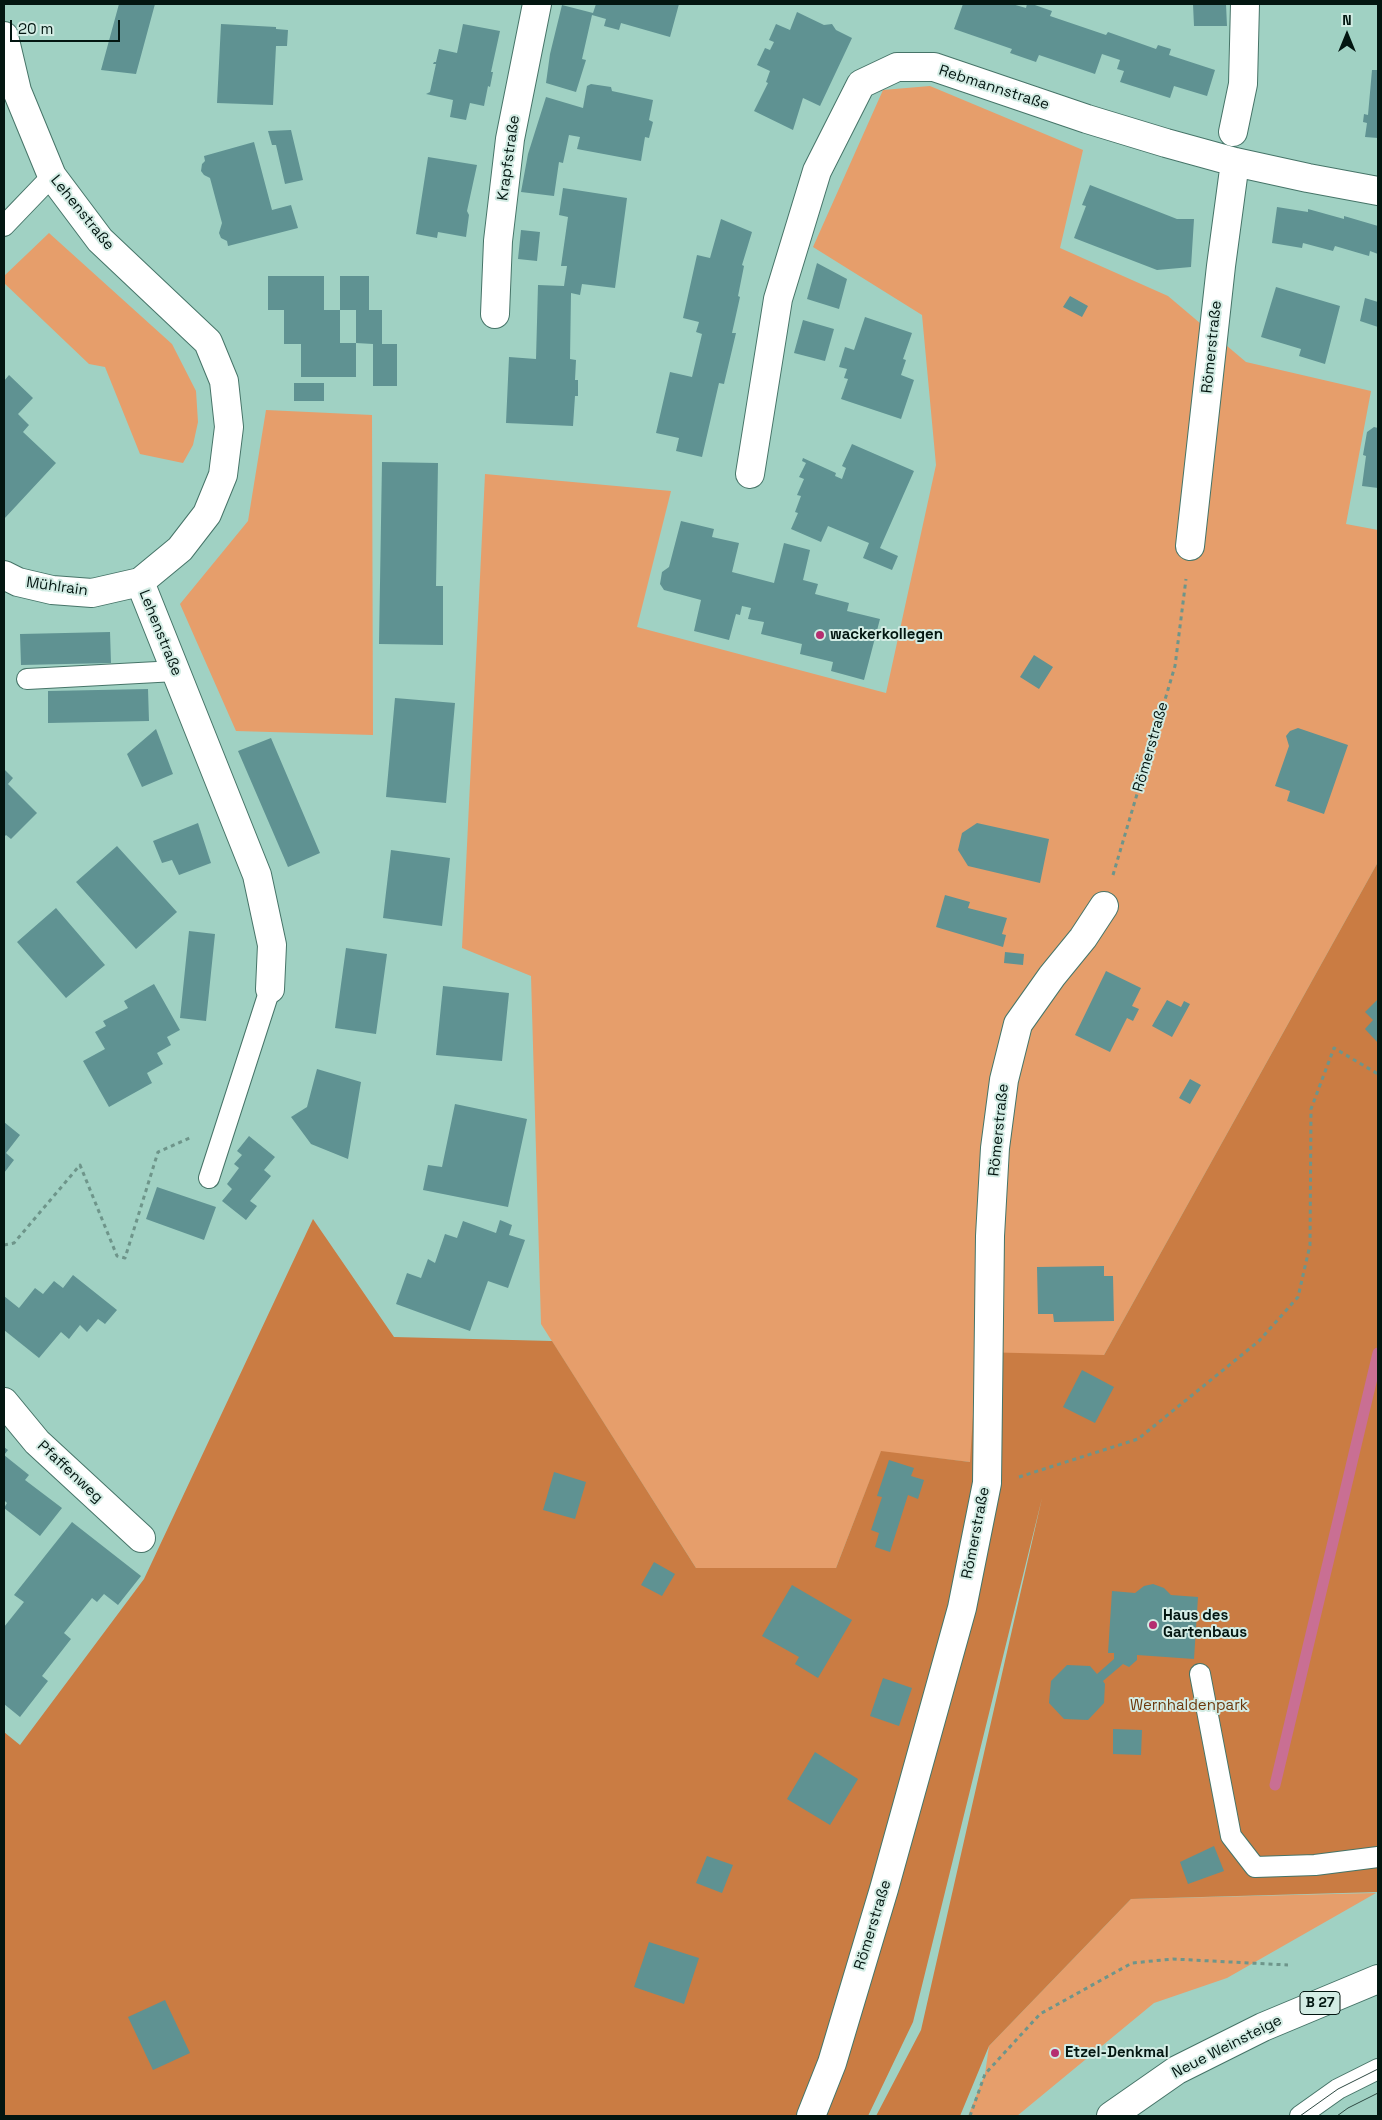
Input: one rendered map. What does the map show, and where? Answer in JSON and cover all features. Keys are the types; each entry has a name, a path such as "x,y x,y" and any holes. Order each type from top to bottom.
{"street":[{"name":"Krapfstraße","path":"496,314 498,241 510,139 537,4"},
{"path":"1233,132 1243,84 1245,4"},
{"name":"Lehenstraße","path":"4,36 17,91 52,176 100,240 208,342 224,381 229,427 228,437 223,475 207,514 180,549 140,582 257,876 272,945 270,989"},
{"name":"Rebmannstraße","path":"750,474 778,299 817,170 861,84 897,66 934,67 1087,119 1235,162 1308,178 1378,190"},
{"name":"Römerstraße","path":"1190,546 1221,266 1235,162"},
{"name":"Mühlrain","path":"4,575 18,582 52,590 92,593 140,582"},
{"name":"Römerstraße","path":"811,2116 832,2063 887,1879 962,1608 987,1483 990,1236 995,1148 1004,1080 1018,1024 1052,976 1083,938 1104,906"},
{"name":"Pfaffenweg","path":"4,1402 37,1442 141,1538"},
{"name":"Neue Weinsteige","path":"1111,2116 1177,2070 1263,2027 1378,1980"}],"lane":[{"path":"4,226 52,176"},
{"path":"27,679 176,671"},
{"path":"209,1178 270,989"},
{"path":"1200,1674 1231,1836 1255,1867 1315,1865 1378,1857"},
{"path":"1300,2116 1338,2088 1378,2069"}],"path":[{"name":"Römerstraße","path":"1104,906 1175,666 1190,546"},
{"path":"987,1483 1021,1476 1138,1439 1259,1341 1298,1297 1310,1245 1311,1109 1334,1048 1378,1074"},
{"path":"4,1245 14,1243 80,1165 117,1256 125,1258 158,1152 195,1136"},
{"path":"970,2116 985,2074 1040,2014 1132,1963 1173,1959 1288,1965"}],"shaded area":[{"path":"930,86 1083,150 1060,248 1168,296 1246,362 1371,391 1346,524 1378,530 1378,862 1104,1355 1073,1355 970,1462 881,1452 836,1568 696,1568 541,1324 531,976 462,948 485,474 671,491 637,627 886,693 936,465 922,315 813,247 883,90"},
{"path":"49,233 172,344 196,391 198,422 193,445 183,463 140,454 105,367 89,364 4,283 4,276"},
{"path":"266,410 372,415 373,735 236,731 180,604 248,521"},
{"path":"1376,1893 1227,1978 1154,2003 1017,2116 968,2116 985,2074 989,2046 1131,1899"}],"green space":[{"name":"Wernhaldenpark","path":"1378,862 1378,1892 1131,1899 989,2046 960,2116 876,2116 921,2030 1042,1498 913,2022 868,2116 4,2116 4,1732 20,1745 144,1579 313,1219 394,1337 552,1341 696,1568 836,1568 881,1451 970,1462 977,1352 1104,1355"}],"building":[{"path":"119,4 155,4 136,74 101,70"},
{"path":"596,4 679,4 670,37 621,23 619,30 604,26 606,19 592,15 582,59 586,60 576,92 546,83 550,54 562,5 593,13"},
{"path":"963,4 1012,4 1026,8 1027,4 1032,4 1052,11 1050,16 1106,35 1108,32 1156,49 1158,45 1171,49 1169,55 1215,70 1207,96 1174,86 1170,98 1120,82 1124,71 1117,69 1120,60 1102,54 1095,74 1039,55 1036,62 1010,53 1012,49 954,29"},
{"path":"1193,4 1226,4 1227,26 1194,26"},
{"path":"797,12 824,25 832,24 836,30 852,38 820,106 803,98 793,130 754,111 768,83 766,82 770,71 757,65 765,48 770,50 774,42 769,40 776,24 790,30"},
{"path":"221,24 276,27 276,29 288,30 287,46 276,46 273,105 217,103"},
{"path":"463,24 500,31 491,72 493,72 490,87 488,86 484,106 470,103 466,120 450,117 453,100 426,94 430,92 436,64 433,64 436,62 439,49 457,53"},
{"path":"1372,70 1378,70 1378,138 1365,137 1367,123 1363,122 1364,114 1368,115"},
{"path":"591,84 611,87 612,91 653,100 649,120 653,122 649,138 645,137 641,161 577,149 580,137 569,135 563,163 559,162 554,196 521,192 528,154 546,97 583,108 587,86"},
{"path":"291,130 303,180 285,184 276,145 272,145 268,131"},
{"path":"254,142 272,210 291,205 298,228 228,246 227,241 221,238 219,233 222,223 210,178 201,171 202,164 205,161 204,156"},
{"path":"428,157 477,165 467,211 469,215 466,237 438,232 437,238 416,234"},
{"path":"1090,185 1177,219 1194,219 1191,267 1157,270 1074,238 1086,206 1082,205"},
{"path":"563,188 627,198 615,288 582,284 580,295 571,293 570,359 576,360 575,380 578,380 578,396 575,396 573,426 506,423 509,357 536,359 538,285 564,286 567,266 561,266 568,217 559,215"},
{"path":"1277,207 1308,212 1308,209 1344,219 1344,216 1378,226 1378,254 1370,251 1369,256 1335,246 1333,251 1303,243 1302,248 1272,243"},
{"path":"721,219 752,232 742,265 744,266 738,296 740,297 732,333 736,333 724,384 719,383 702,457 676,451 679,438 656,433 670,372 692,377 702,334 696,332 699,322 683,318 697,255 710,258"},
{"path":"521,230 540,232 537,261 518,259"},
{"path":"817,263 847,279 839,309 807,299"},
{"path":"268,276 324,276 324,310 340,310 340,343 356,343 356,377 301,377 301,344 284,344 284,310 268,310"},
{"path":"340,276 369,276 369,310 382,310 382,344 397,344 397,386 373,386 373,344 356,343 356,310 340,310"},
{"path":"1276,287 1340,306 1325,364 1299,356 1301,349 1261,337"},
{"path":"1070,296 1088,306 1082,317 1063,307"},
{"path":"1365,298 1378,302 1378,327 1360,321"},
{"path":"865,317 912,333 903,359 906,360 901,375 914,380 901,419 841,399 848,379 844,378 847,369 839,367 845,347 854,350"},
{"path":"803,320 834,329 825,361 794,353"},
{"path":"9,375 33,398 18,414 29,425 23,432 56,463 4,519 4,381"},
{"path":"294,383 324,383 324,401 294,401"},
{"path":"1374,427 1378,428 1378,488 1362,486 1366,456 1363,455 1367,432"},
{"path":"852,444 914,471 880,548 898,556 892,570 863,558 869,543 828,526 821,542 791,529 798,513 795,512 801,496 797,495 804,479 799,477 806,463 802,461 803,458 836,473 835,476 842,479 846,468 842,466"},
{"path":"382,462 438,463 436,586 443,586 443,645 379,644"},
{"path":"681,521 714,529 712,537 739,543 732,572 774,583 784,543 810,550 803,580 818,584 815,594 849,603 847,611 880,619 864,680 831,671 833,662 800,654 802,644 761,634 764,622 748,619 751,608 742,606 740,615 736,614 729,640 694,631 701,600 664,590 660,584 662,572 669,567"},
{"path":"110,632 111,663 21,665 20,634"},
{"path":"1034,655 1053,667 1039,689 1020,677"},
{"path":"148,689 149,721 48,723 48,691"},
{"path":"395,698 455,703 446,803 386,797"},
{"path":"1298,728 1348,745 1324,814 1287,801 1290,791 1275,786 1289,746 1286,736 1290,731"},
{"path":"156,729 173,774 142,787 127,754"},
{"path":"271,738 320,853 288,867 238,751"},
{"path":"4,769 13,778 8,784 37,813 11,839 6,835 4,837"},
{"path":"198,823 211,863 179,875 172,860 162,863 153,841"},
{"path":"977,823 1049,839 1040,883 968,866 958,850 962,833"},
{"path":"117,846 177,912 136,949 76,882"},
{"path":"391,850 450,858 442,926 383,918"},
{"path":"945,895 970,902 968,908 1007,918 1002,934 1006,935 1003,947 936,927"},
{"path":"56,908 105,965 66,998 17,942"},
{"path":"189,931 215,934 206,1021 180,1018"},
{"path":"346,948 387,954 376,1034 335,1028"},
{"path":"1005,952 1024,954 1023,965 1004,963"},
{"path":"1106,971 1141,988 1132,1006 1139,1009 1133,1021 1127,1018 1110,1052 1075,1035"},
{"path":"154,984 180,1030 167,1037 171,1045 157,1053 163,1064 147,1073 152,1083 109,1107 83,1061 105,1049 95,1032 106,1026 103,1021 128,1008 124,1001"},
{"path":"443,986 509,993 502,1061 436,1055"},
{"path":"1378,999 1378,1043 1365,1029 1373,1020 1365,1012"},
{"path":"1167,1000 1181,1007 1184,1001 1190,1004 1172,1037 1152,1026"},
{"path":"317,1069 361,1082 348,1159 311,1144 291,1117 307,1107"},
{"path":"1190,1079 1201,1085 1190,1104 1179,1098"},
{"path":"455,1104 527,1119 508,1207 423,1190 428,1165 442,1167"},
{"path":"4,1122 20,1135 6,1153 14,1160 4,1173"},
{"path":"249,1136 275,1157 264,1170 271,1176 250,1201 257,1206 246,1220 222,1201 232,1189 227,1184 239,1168 234,1164 242,1155 237,1151"},
{"path":"157,1187 216,1207 204,1240 146,1219"},
{"path":"500,1220 512,1225 509,1235 525,1240 508,1288 488,1281 470,1331 396,1304 407,1273 421,1278 428,1259 435,1263 445,1234 457,1238 463,1221 496,1233"},
{"path":"1104,1266 1104,1276 1113,1276 1114,1321 1054,1322 1053,1314 1038,1314 1037,1267"},
{"path":"73,1275 117,1310 105,1324 98,1319 87,1332 80,1325 69,1339 61,1332 39,1358 4,1330 4,1296 19,1308 35,1288 43,1294 54,1281 63,1288"},
{"path":"1082,1370 1114,1387 1095,1423 1063,1407"},
{"path":"4,1447 8,1450 4,1455"},
{"path":"4,1455 29,1475 25,1480 62,1508 40,1536 4,1508 7,1503 4,1500"},
{"path":"889,1460 914,1468 911,1476 924,1480 918,1499 908,1495 890,1552 875,1547 879,1533 871,1530 882,1497 877,1496"},
{"path":"554,1472 586,1482 575,1519 543,1510"},
{"path":"72,1522 141,1576 118,1605 104,1594 97,1602 92,1598 64,1633 71,1639 42,1676 48,1681 20,1717 4,1704 4,1627 24,1602 14,1595"},
{"path":"654,1562 675,1574 662,1596 641,1585"},
{"name":"Haus des Gartenbaus","path":"1153,1584 1164,1588 1171,1595 1198,1597 1194,1659 1137,1655 1137,1660 1129,1667 1123,1664 1103,1681 1105,1684 1104,1703 1088,1720 1064,1719 1049,1703 1051,1681 1067,1665 1090,1666 1097,1674 1114,1659 1114,1653 1108,1653 1112,1591 1135,1593 1144,1586"},
{"path":"792,1585 852,1620 818,1678 795,1664 799,1657 762,1636"},
{"path":"883,1678 912,1688 899,1726 870,1716"},
{"path":"1113,1729 1142,1730 1141,1755 1113,1754"},
{"path":"815,1752 858,1779 830,1825 787,1799"},
{"path":"1214,1846 1224,1871 1188,1884 1180,1862"},
{"path":"707,1856 733,1865 722,1893 696,1883"},
{"path":"649,1942 699,1958 684,2004 634,1987"},
{"path":"165,2000 190,2053 153,2070 128,2017"}],"waterway":[{"path":"1275,1785 1378,1353"}],"tram line":[{"path":"1300,2116 1338,2089 1378,2069"},
{"path":"1337,2116 1348,2108 1378,2093"}],"place":[{"name":"wackerkollegen","path":"820,635"},
{"name":"Haus des Gartenbaus","path":"1153,1625"},
{"name":"Etzel-Denkmal","path":"1055,2053"}]}
